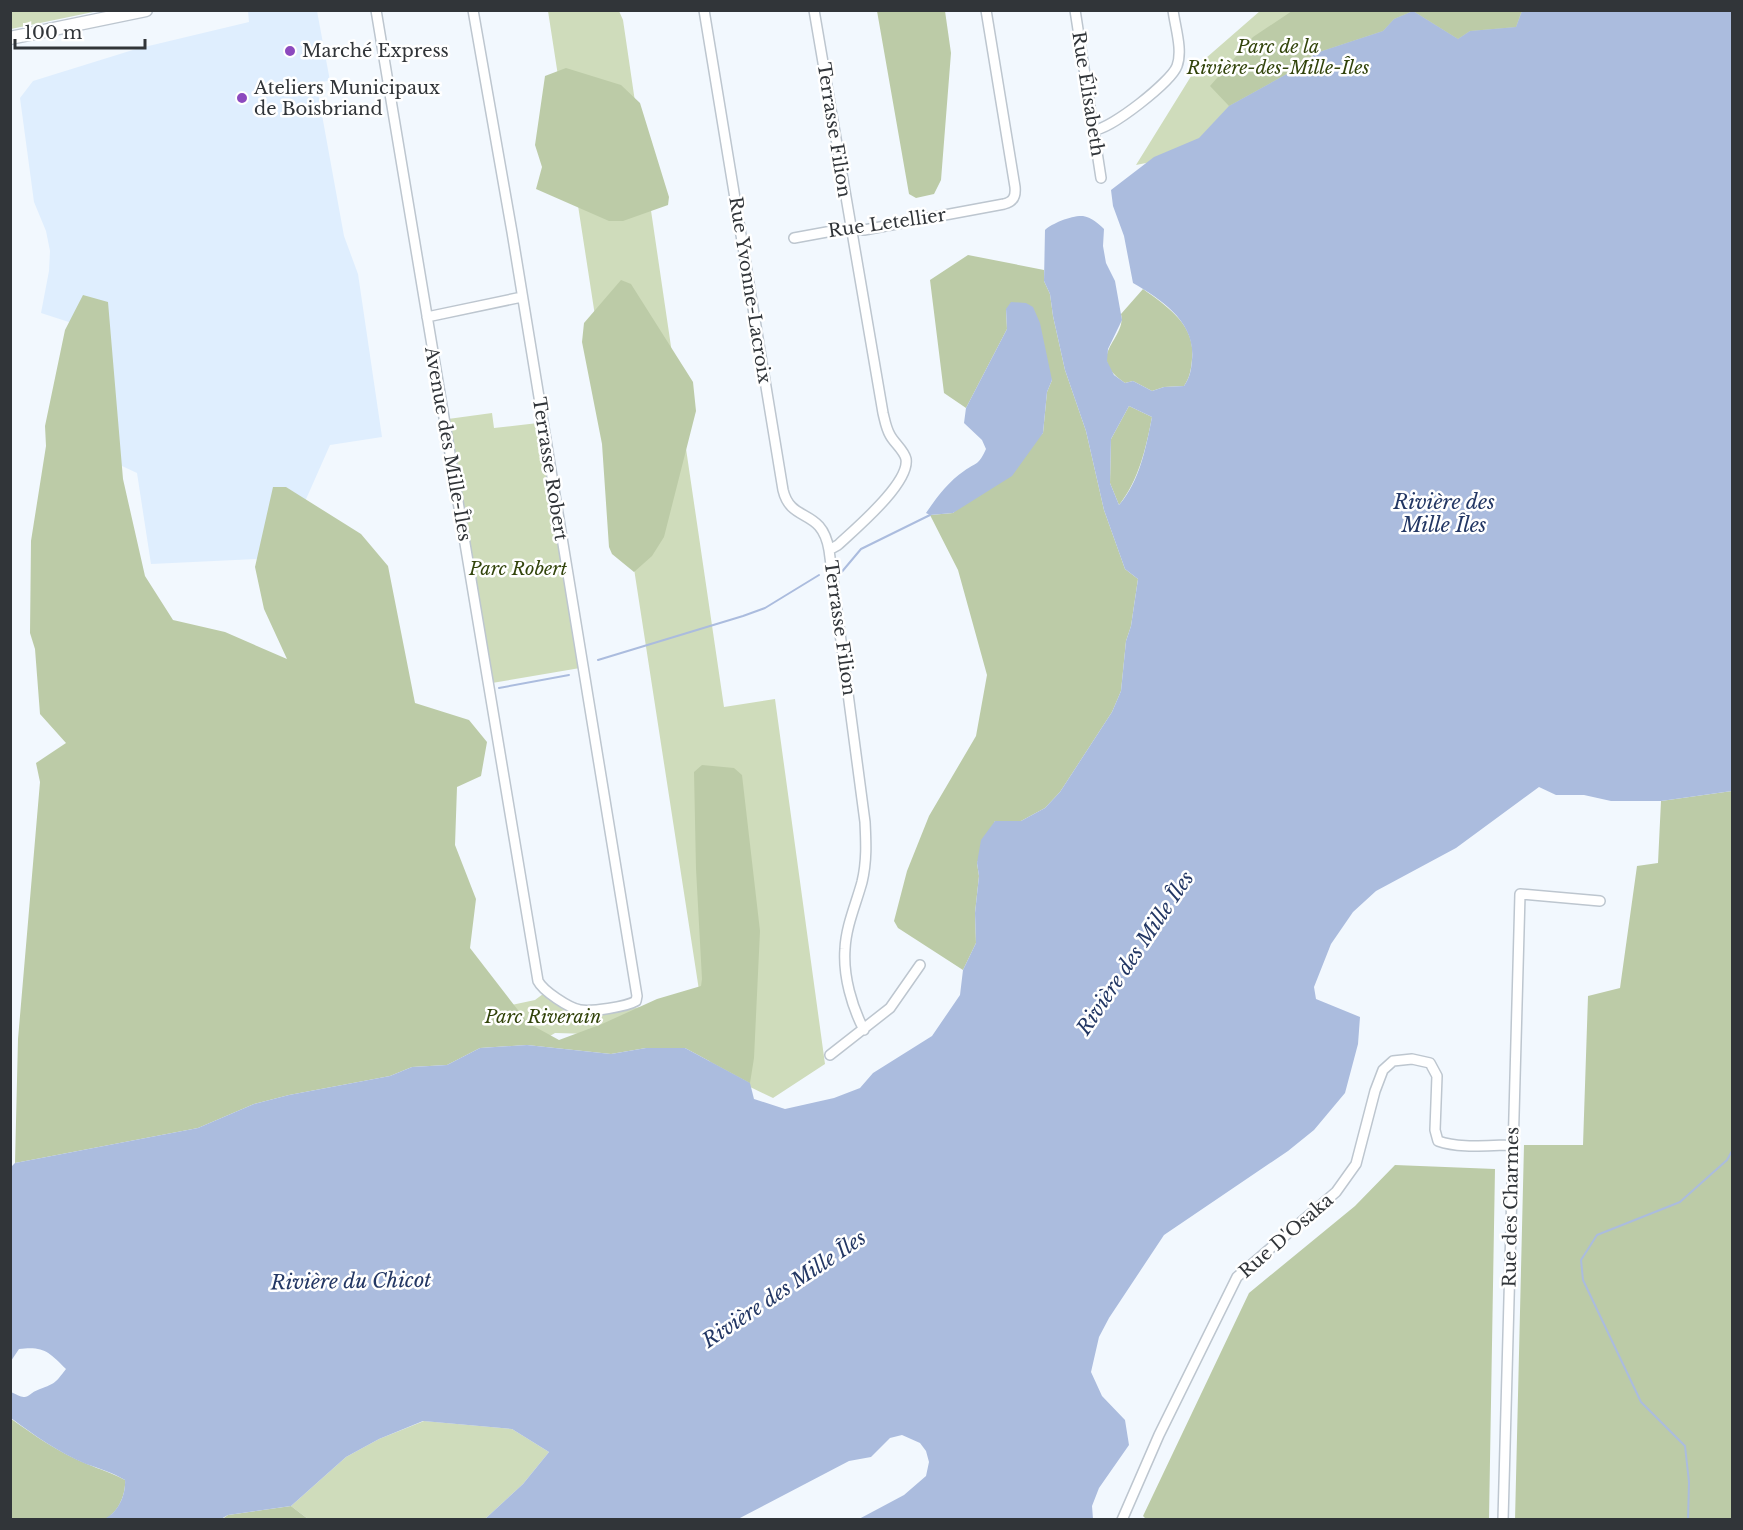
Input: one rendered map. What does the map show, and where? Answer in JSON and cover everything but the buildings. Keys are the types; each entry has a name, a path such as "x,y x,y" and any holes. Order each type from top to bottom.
{"main road":[{"path":"10,38 146,10"}],"street":[{"name":"Avenue des Mille-Îles","path":"376,10 538,981 549,993 578,1010 616,1007 631,1004 636,999"},
{"name":"Terrasse Robert","path":"473,10 636,999"},
{"name":"Rue Yvonne-Lacroix","path":"704,10 781,481 788,504 819,525 827,539 829,550"},
{"name":"Terrasse Filion","path":"814,10 883,413 890,435 906,461 901,477 882,502 838,545 829,550 865,822 865,867 846,938 845,955 851,996 864,1030"},
{"name":"Rue Letellier","path":"795,238 835,230 864,230 1004,204 1013,200 1015,187 986,10"},
{"name":"Rue Élisabeth","path":"1075,10 1101,178"},
{"path":"1094,130 1109,126 1153,92 1174,71 1178,59 1173,10"},
{"path":"427,316 522,297"},
{"name":"Rue des Charmes","path":"1503,1520 1520,894 1600,901"},
{"path":"830,1055 890,1008 920,965"},
{"name":"Rue D'Osaka","path":"1122,1520 1159,1435 1238,1276 1336,1192 1356,1164 1375,1091 1383,1070 1393,1061 1412,1059 1430,1063 1437,1076 1435,1130 1438,1141 1465,1146 1512,1145"}],"shaded area":[{"path":"248,11 317,11 330,81 316,82 344,236 358,274 382,437 330,445 280,558 151,564 137,473 94,453 75,324 41,313 49,271 50,251 46,231 34,202 20,98 33,81 136,49 249,22"}],"green space":[{"path":"11,10 98,10 98,11 11,29"},
{"path":"1522,10 1516,27 1470,31 1458,39 1413,11"},
{"path":"548,11 619,11 623,20 724,707 775,699 825,1064 773,1098 711,1068"},
{"path":"877,11 945,11 951,53 941,180 934,194 916,198 909,194"},
{"name":"Parc de la Rivière-des-Mille-Îles","path":"1260,11 1561,11 1197,153 1136,165 1198,65"},
{"path":"1292,11 1413,11 1394,19 1383,31 1316,53 1294,70 1229,106 1210,86 1253,37"},
{"path":"566,68 621,85 640,103 669,197 668,205 623,221 609,221 536,189 542,167 535,145 545,76"},
{"path":"968,255 1044,270 1044,281 1050,294 1065,370 1086,431 1104,510 1125,569 1138,579 1131,626 1126,641 1121,691 1112,712 1060,792 1045,808 1021,821 995,821 977,863 979,876 975,913 976,943 963,970 898,928 894,921 907,871 929,816 976,736 987,675 958,570 930,515 953,513 1043,433 1047,392 1052,380 1006,309 1007,329 966,408 944,393 930,280"},
{"path":"621,280 631,284 693,382 696,411 664,537 652,556 634,572 612,554 609,547 602,444 582,342 584,323"},
{"path":"1143,289 1171,310 1190,336 1192,363 1184,386 1164,387 1152,391 1133,381 1125,383 1113,373 1108,364 1107,356 1121,323 1121,314"},
{"path":"83,295 108,302 123,479 145,576 173,620 225,632 287,659 264,609 255,567 273,487 286,487 361,534 388,566 415,703 469,720 487,742 481,776 457,787 455,845 476,899 470,948 528,1023 559,1040 602,1024 657,999 701,986 694,772 702,765 734,768 742,775 760,931 754,1058 750,1083 685,1048 646,1048 611,1054 527,1045 480,1048 447,1065 412,1067 390,1076 254,1104 198,1128 15,1163 18,1039 40,782 36,763 66,743 40,714 35,649 30,633 31,541 46,446 45,426 65,330"},
{"path":"1129,406 1152,417 1137,474 1119,505 1110,483 1111,439"},
{"name":"Parc Robert","path":"492,413 494,428 538,423 580,668 492,683 448,419"},
{"path":"1732,791 1732,1519 1515,1520 1524,1145 1583,1145 1588,996 1620,988 1637,866 1658,863 1661,801"},
{"name":"Parc Riverain","path":"543,994 573,1012 623,1010 647,1006 591,1034 555,1033 550,1036 475,1013 535,1000"},
{"path":"1395,1165 1495,1169 1489,1519 1146,1519 1143,1516 1249,1293 1355,1206"},
{"path":"10,1418 67,1455 125,1480 122,1497 113,1513 104,1520 11,1519"},
{"path":"424,1421 512,1429 549,1452 523,1484 485,1519 308,1519 291,1506 346,1457 379,1439"},
{"path":"291,1506 308,1519 221,1520 228,1515"}],"water":[{"name":"Rivière des Mille Îles","path":"1413,11 1458,39 1470,31 1516,27 1522,11 1732,11 1732,791 1661,801 1611,801 1584,795 1556,795 1539,787 1456,848 1376,891 1353,912 1331,944 1314,987 1316,999 1360,1017 1358,1044 1345,1093 1314,1130 1288,1151 1164,1235 1099,1337 1091,1372 1102,1396 1125,1420 1129,1445 1099,1488 1092,1506 1093,1519 859,1519 904,1495 926,1476 929,1462 926,1451 920,1443 902,1435 890,1438 871,1457 849,1461 738,1519 485,1519 523,1484 549,1452 512,1429 423,1421 379,1439 346,1457 291,1506 228,1515 221,1519 104,1519 120,1503 125,1480 66,1455 11,1418 11,1392 25,1397 55,1382 66,1369 46,1351 34,1348 19,1349 11,1361 10,1168 15,1163 198,1128 254,1104 390,1076 412,1067 447,1065 480,1048 527,1045 611,1054 646,1048 685,1048 750,1083 754,1099 785,1109 834,1098 860,1088 873,1073 932,1036 960,995 963,970 976,943 975,913 979,876 977,863 981,840 995,821 1021,821 1045,808 1060,792 1112,712 1121,691 1126,641 1131,626 1138,579 1125,569 1104,510 1086,431 1065,370 1050,294 1044,281 1045,230 1057,222 1079,216 1092,219 1104,229 1103,246 1106,263 1115,281 1122,320 1108,349 1107,361 1114,375 1125,383 1133,381 1152,391 1164,387 1184,386 1190,374 1192,360 1189,334 1175,314 1155,297 1133,283 1124,236 1113,206 1111,190 1154,157 1199,138 1229,106 1294,70 1316,53 1383,31 1394,19","holes":["1129,406 1152,417 1137,475 1119,505 1110,483 1111,439"]},
{"path":"1011,302 1026,303 1033,307 1040,323 1052,380 1047,392 1043,433 1012,476 953,513 930,515 926,513 943,490 958,475 979,461 986,449 982,440 964,423 966,408 1007,329 1006,309"}],"waterway":[{"path":"840,574 861,549 930,515"},
{"path":"598,660 765,608 819,575"},
{"path":"499,688 569,675"},
{"path":"1688,1520 1689,1482 1685,1446 1641,1402 1583,1280 1581,1260 1597,1235 1680,1202 1727,1160 1732,1151"}],"place":[{"name":"Marché Express","path":"290,51"},
{"name":"Ateliers Municipaux de Boisbriand","path":"242,98"}],"water label":[{"name":"Rivière du Chicot","path":"351,1281"}]}
